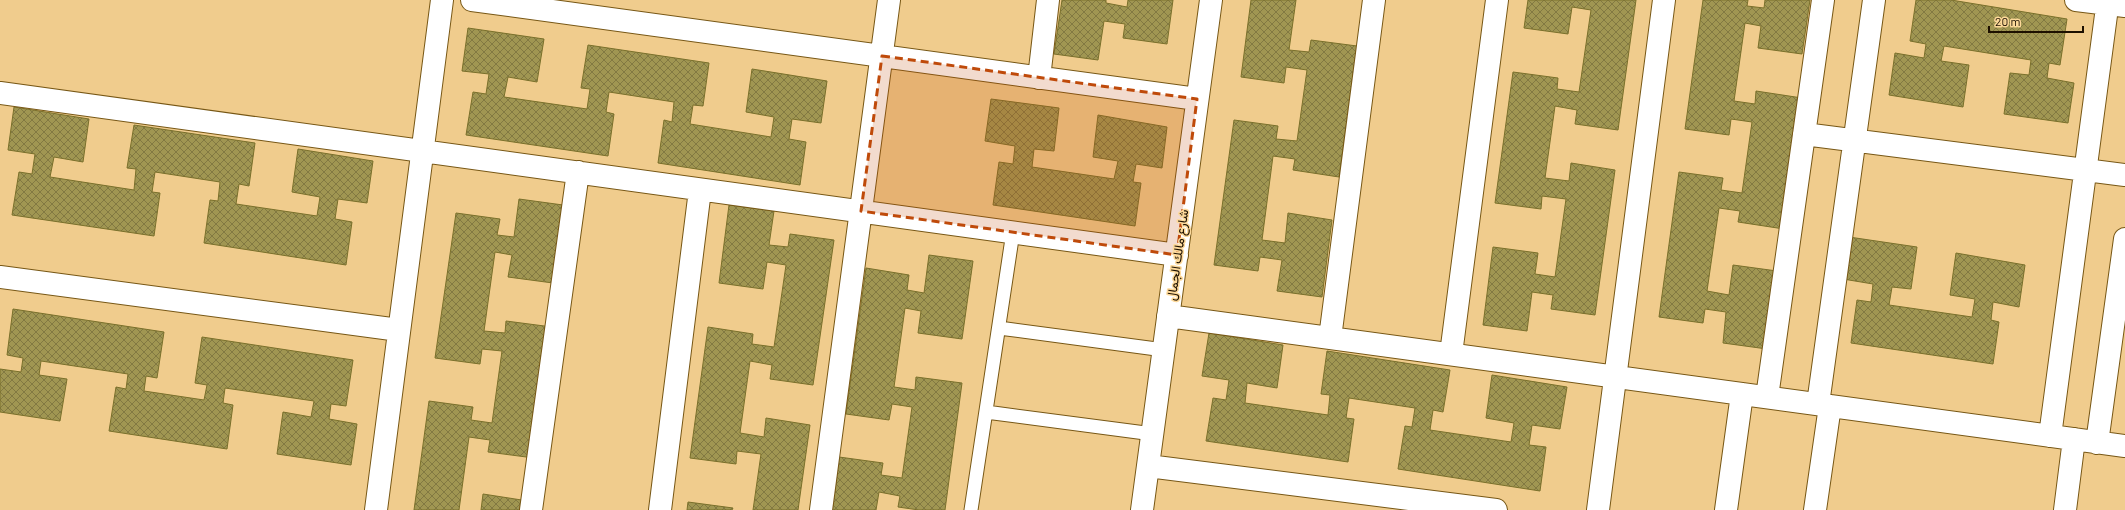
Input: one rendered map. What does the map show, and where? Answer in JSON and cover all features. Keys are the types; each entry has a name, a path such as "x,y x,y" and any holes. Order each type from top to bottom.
{"street":[{"path":"376,510 442,0"},
{"path":"472,0 1197,99"},
{"path":"821,510 889,0"},
{"path":"1039,78 1048,0"},
{"name":"شارع مالك الجمال","path":"1142,510 1211,0"},
{"path":"1330,338 1374,0"},
{"path":"1450,354 1497,0"},
{"path":"1598,510 1664,0"},
{"path":"1767,397 1823,0"},
{"path":"1815,510 1824,405 1854,140 1874,0"},
{"path":"2050,436 2085,170 2114,4 2076,0"},
{"path":"0,93 1177,255"},
{"path":"1804,134 2125,175"},
{"path":"531,510 578,172"},
{"path":"660,510 700,190"},
{"path":"2098,443 2125,240"},
{"path":"0,277 399,330"},
{"path":"1168,316 2125,446"},
{"path":"1726,510 1742,394"},
{"path":"2065,510 2074,439"},
{"path":"1148,466 1496,510"}],"lane":[{"path":"971,510 1013,232"},
{"path":"999,328 1164,350"},
{"path":"986,412 1153,434"}],"highlighted area":[{"path":"882,56 1197,99 1177,255 861,211"}],"building":[{"path":"1062,0 1106,0 1106,3 1127,7 1128,0 1173,0 1167,44 1123,38 1125,24 1104,21 1098,60 1054,54"},
{"path":"1251,0 1296,0 1289,50 1309,52 1311,40 1357,46 1339,177 1293,170 1295,159 1273,156 1262,240 1285,243 1288,213 1332,220 1322,297 1277,291 1282,260 1260,257 1258,271 1214,265 1234,120 1278,126 1276,139 1297,141 1307,70 1286,67 1284,83 1241,77"},
{"path":"1528,0 1636,0 1618,130 1575,124 1577,110 1555,106 1545,178 1569,181 1571,163 1615,170 1595,315 1551,309 1553,295 1532,292 1527,331 1483,325 1493,247 1538,253 1535,274 1555,277 1566,199 1542,196 1541,209 1495,203 1513,72 1558,78 1557,89 1579,92 1591,10 1572,7 1568,34 1524,28"},
{"path":"1703,0 1748,0 1747,6 1764,8 1765,0 1810,0 1802,54 1758,48 1761,26 1745,23 1734,101 1755,104 1756,91 1802,98 1784,229 1738,222 1740,211 1719,208 1707,291 1729,295 1733,265 1777,271 1767,349 1723,343 1726,312 1705,309 1703,323 1659,317 1679,172 1723,178 1721,190 1742,193 1752,122 1731,119 1729,135 1685,129"},
{"path":"1916,0 1951,0 2067,19 2060,65 2049,63 2047,78 2074,83 2068,123 2004,114 2010,73 2029,75 2031,60 1944,46 1941,61 1969,65 1963,107 1889,95 1895,53 1924,58 1926,44 1910,41"},
{"path":"468,28 544,39 537,82 508,77 504,97 587,109 590,89 581,88 588,45 709,63 703,106 693,105 690,124 771,137 774,117 746,112 752,69 827,81 821,123 792,119 789,139 806,142 800,185 658,163 664,120 672,122 674,102 609,92 606,112 614,114 608,156 466,135 473,92 486,94 489,74 462,71"},
{"path":"991,99 1059,108 1054,151 1034,149 1032,167 1114,179 1118,161 1093,157 1098,115 1167,127 1162,168 1136,164 1133,182 1141,183 1135,226 993,205 999,162 1013,164 1015,146 985,141"},
{"path":"14,107 89,119 83,162 54,157 50,177 134,190 136,169 127,168 134,125 255,143 249,186 239,184 236,204 317,216 320,197 292,192 298,149 373,161 367,203 338,199 335,219 352,222 346,265 204,243 210,200 218,201 220,182 155,172 152,192 160,193 154,236 12,215 19,172 32,174 35,154 8,150"},
{"path":"519,199 563,205 553,283 508,277 512,255 495,252 484,331 505,333 506,321 552,327 534,458 488,452 490,440 469,437 459,510 414,510 429,401 473,407 471,420 492,423 502,351 482,349 480,364 435,358 456,213 500,219 497,235 514,237"},
{"path":"729,205 774,211 769,245 788,247 790,234 834,240 813,385 770,379 772,365 750,361 740,433 764,437 766,418 810,425 798,510 753,510 761,454 737,451 736,464 690,458 708,327 753,334 752,344 774,347 786,265 767,262 763,289 719,283"},
{"path":"1849,237 1917,247 1911,289 1892,287 1889,305 1972,317 1975,299 1950,295 1956,253 2025,265 2019,307 1993,302 1991,320 1999,322 1993,364 1851,343 1857,300 1871,302 1873,284 1843,279"},
{"path":"929,255 973,261 962,339 918,333 921,311 905,308 894,387 915,390 916,377 962,383 945,510 919,510 898,507 900,496 879,492 876,510 832,510 839,457 883,463 881,475 902,478 912,407 892,404 889,420 846,414 866,268 909,275 907,290 924,293"},
{"path":"13,309 164,332 157,378 146,376 144,391 204,400 207,385 195,383 202,337 353,360 346,406 331,404 329,419 357,424 351,465 277,454 283,412 311,417 314,401 225,388 223,403 233,405 227,449 109,431 116,387 126,389 128,374 41,361 39,375 67,379 60,421 0,412 0,369 21,372 23,358 7,355"},
{"path":"1209,333 1283,345 1277,388 1247,383 1245,403 1328,415 1330,395 1321,394 1327,351 1450,370 1443,412 1433,410 1430,430 1511,442 1514,423 1486,418 1492,375 1567,387 1560,429 1532,425 1529,445 1546,447 1540,491 1398,469 1405,426 1412,427 1415,408 1349,398 1346,418 1354,419 1348,462 1206,441 1213,398 1226,400 1229,380 1202,376"},
{"path":"483,494 528,501 526,510 481,510"},
{"path":"688,502 733,508 732,510 687,510"}]}
